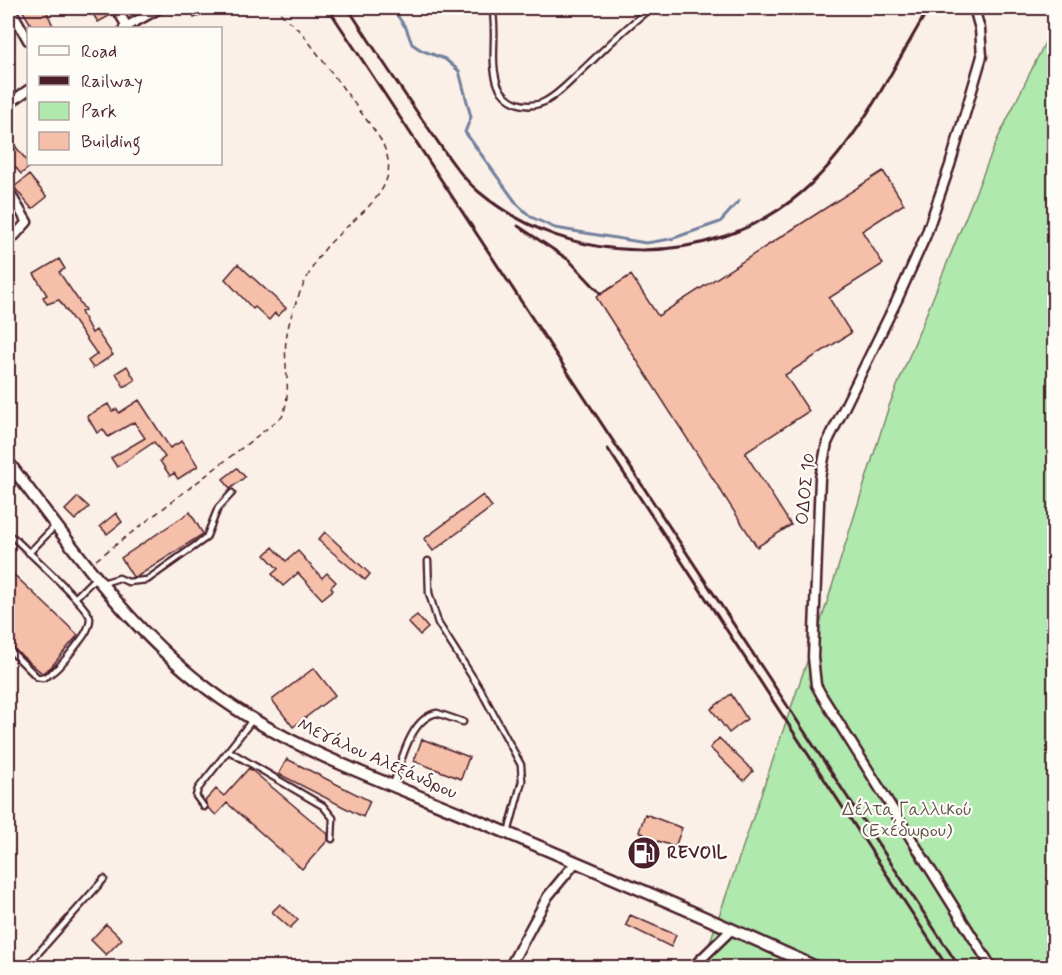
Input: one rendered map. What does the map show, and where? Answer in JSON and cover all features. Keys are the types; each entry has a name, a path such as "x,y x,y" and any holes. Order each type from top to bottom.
{"street":[{"path":"10,8 27,38"},
{"path":"116,8 126,27"},
{"path":"128,27 160,8"},
{"name":"ΟΔΟΣ 10","path":"974,8 980,29 982,56 950,165 911,268 827,443 820,487 813,657 816,685 822,696 992,968"},
{"path":"8,104 27,91"},
{"path":"8,190 27,222 8,243"},
{"name":"Μεγάλου Αλεξάνδρου","path":"8,462 98,580 166,654 208,689 253,719 314,752 576,862 818,968"},
{"path":"509,968 548,896 576,862"},
{"path":"692,968 732,929"}],"lane":[{"path":"492,8 497,83 503,94 513,102 528,106 544,102 560,91 631,22 651,8"},
{"path":"75,598 98,580 119,578 128,582 147,580 206,538 218,508 232,493"},
{"path":"29,553 56,525"},
{"path":"8,535 14,538 75,598 88,612 90,618 86,633 50,675 37,677 8,648"},
{"path":"428,561 429,593 438,623 480,689 521,765 522,780 508,833"},
{"path":"393,785 414,731 421,721 437,713 463,722"},
{"path":"204,807 196,796 198,789 253,719"},
{"path":"229,751 323,806 333,818 332,838"},
{"path":"25,968 104,879"}],"path":[{"path":"88,566 263,434 282,417 289,391 286,341 307,277 325,248 376,198 389,174 390,161 387,149 377,134 303,34 274,8"}],"green space":[{"name":"Δέλτα Γαλλικού (Εχέδωρου)","path":"1054,24 1054,967 701,968 822,618 889,406 997,140"}],"building":[{"path":"21,8 45,8 54,27 32,27"},
{"path":"89,8 106,8 111,15 98,22"},
{"path":"220,8 194,18 191,9"},
{"path":"8,137 27,161 27,165 31,166 21,174 11,162 8,165"},
{"path":"883,171 904,204 862,231 883,264 829,298 851,333 785,375 809,411 745,453 791,525 757,547 596,297 631,275 658,316"},
{"path":"29,175 47,197 32,209 14,187"},
{"path":"59,259 65,269 59,272 85,310 81,312 92,333 96,330 113,355 93,368 88,361 97,354 59,300 47,304 43,297 47,295 34,274"},
{"path":"238,264 286,308 278,316 275,313 269,320 255,307 253,309 225,279"},
{"path":"127,366 135,380 124,387 116,373"},
{"path":"139,400 170,448 182,441 198,466 178,479 174,473 170,476 160,461 165,457 154,442 117,467 111,458 145,438 134,422 108,437 103,429 97,433 87,416 108,404 112,411 117,409 119,413"},
{"path":"237,468 245,477 230,489 223,479"},
{"path":"483,495 492,507 433,551 424,539"},
{"path":"78,497 89,507 75,520 65,510"},
{"path":"190,512 203,534 133,577 121,558"},
{"path":"116,513 122,522 107,534 100,526"},
{"path":"325,532 370,574 365,580 318,540"},
{"path":"273,547 286,561 298,551 322,578 327,573 336,582 331,587 333,590 322,599 298,573 283,586 272,574 278,569 265,555"},
{"path":"8,569 78,635 51,667 42,673 8,644"},
{"path":"417,615 428,628 420,635 408,622"},
{"path":"314,668 335,695 293,727 272,700"},
{"path":"731,694 747,719 729,733 711,709"},
{"path":"719,738 753,771 744,781 710,748"},
{"path":"422,739 469,757 461,779 414,761"},
{"path":"287,759 370,801 363,817 279,774"},
{"path":"249,768 328,834 328,840 302,869 227,803 216,815 208,808 205,801 216,789 224,796"},
{"path":"645,814 682,828 675,847 658,841 650,861 636,856 644,834 639,832"},
{"path":"280,904 298,920 290,928 272,912"},
{"path":"630,915 676,935 671,947 626,925"},
{"path":"106,924 122,939 106,955 91,940"}],"waterway":[{"path":"392,8 406,28 412,44 445,59 459,71 471,117 465,132 517,204 531,217 555,228 646,243 671,239 720,222 739,201"}],"railway":[{"path":"328,8 960,968"},
{"path":"348,8 447,156 465,179 479,192 515,217 555,235 597,246 640,250 683,247 725,236 765,218 801,193 821,174 857,130 929,8"},
{"path":"518,226 569,260 601,294"},
{"path":"608,449 948,968"}],"place":[{"name":"REVOIL","path":"644,853"}]}
